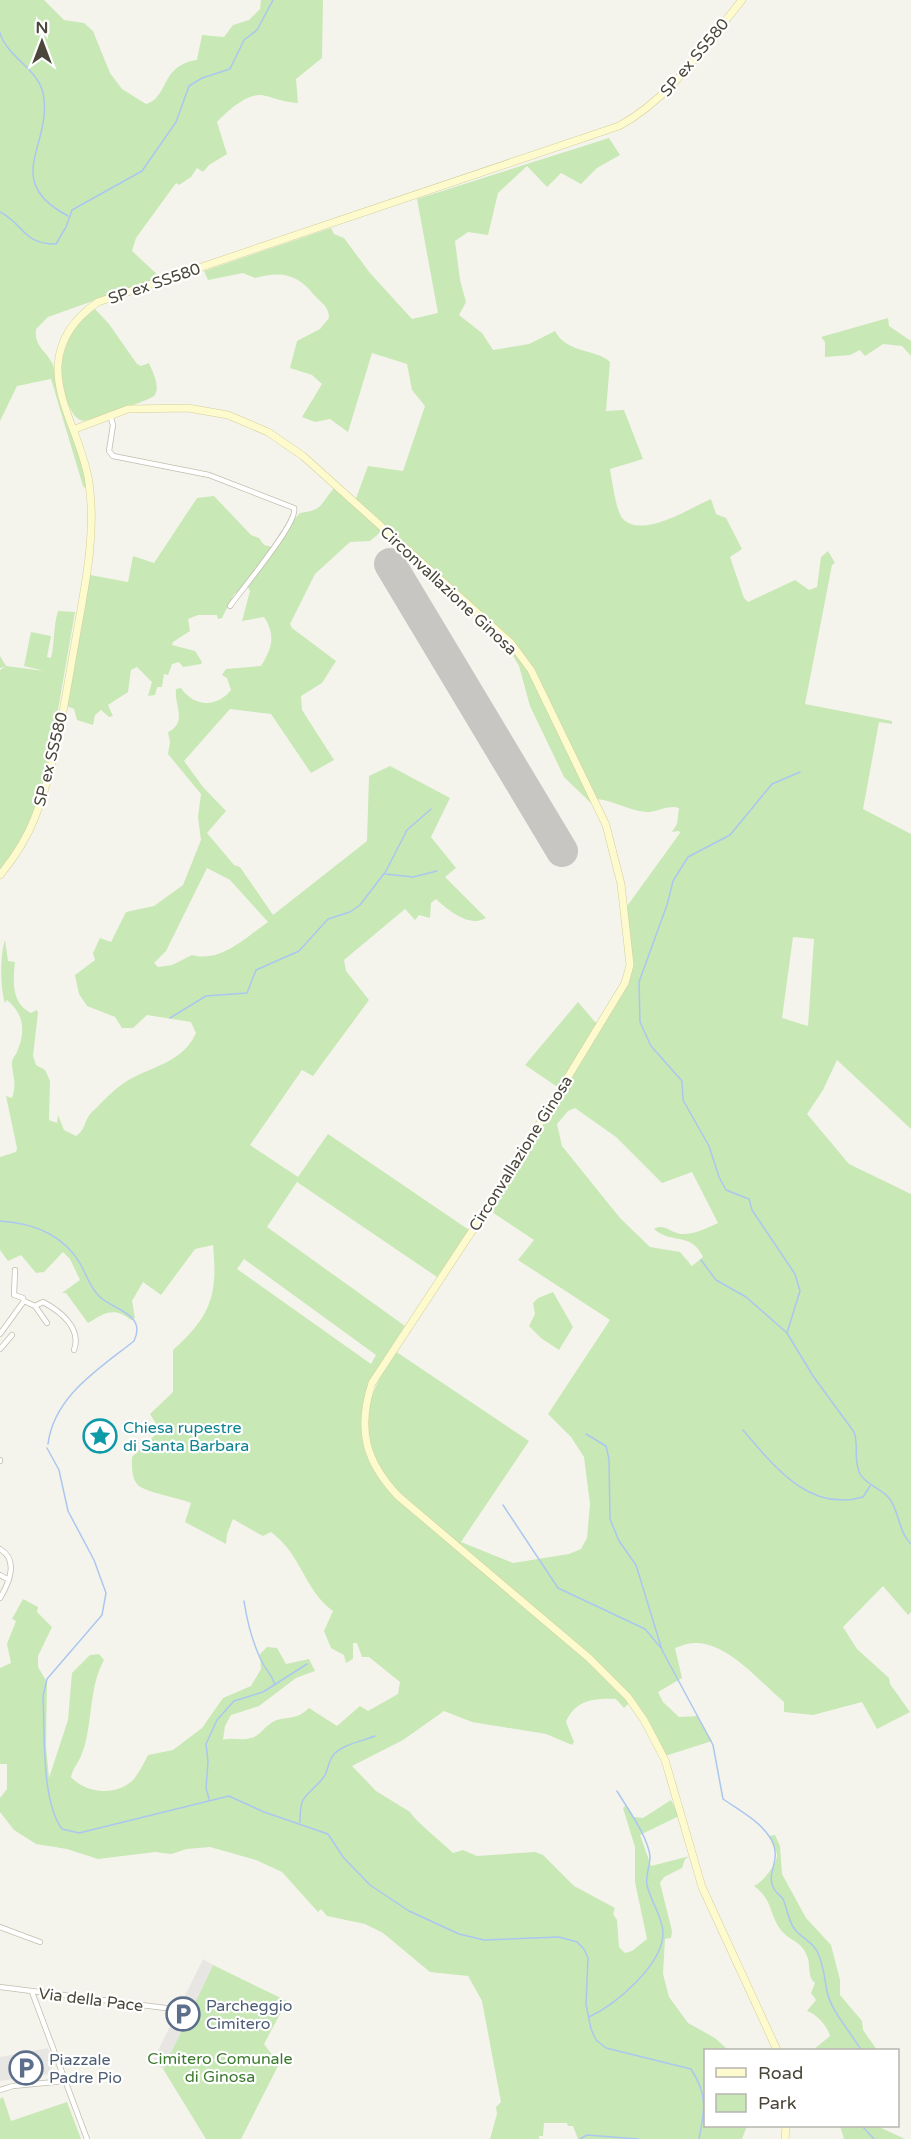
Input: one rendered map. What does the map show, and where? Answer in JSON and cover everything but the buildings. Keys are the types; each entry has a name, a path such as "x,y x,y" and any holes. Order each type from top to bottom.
{"main road":[{"name":"SP ex SS580","path":"0,875 19,849 35,818 47,780 63,709 89,559 93,512 89,480 61,389 58,363 67,333 76,319 98,302 619,126 644,111 670,87 742,0"},
{"name":"Circonvallazione Ginosa","path":"75,429 128,409 159,407 228,415 268,432 303,456 511,643 531,670 606,825 615,854 627,935 630,965 625,983 503,1184 372,1383 364,1405 366,1443 373,1465 398,1496 589,1658 628,1697 644,1720 665,1760 702,1887 777,2049"}],"street":[{"path":"110,416 112,425 109,451 113,456 209,476 294,508 294,516 276,542 271,556 230,606"},
{"path":"15,1270 14,1295 35,1306 47,1323"},
{"path":"0,1334 24,1301"},
{"path":"35,1306 43,1302 61,1313 72,1326 76,1339 74,1350"},
{"path":"0,1349 12,1335"},
{"path":"0,1549 9,1556 9,1580 0,1598"},
{"path":"1,1577 9,1580"},
{"path":"0,1927 40,1942"},
{"name":"Via della Pace","path":"0,1987 181,2010"},
{"path":"32,1992 87,2139"},
{"path":"0,2090 13,2086 65,2081"}],"green space":[{"path":"0,0 44,0 64,20 84,23 93,31 110,73 122,89 146,104 153,101 177,68 197,60 202,35 224,37 233,25 249,20 260,9 261,0 323,0 322,58 296,79 298,103 259,95 246,99 232,108 217,122 227,154 209,165 203,172 197,168 191,177 179,185 176,183 136,238 132,251 160,277 48,317 36,329 37,340 54,368 57,392 78,452 87,489 83,486 51,379 17,386 0,421"},
{"path":"609,138 620,155 597,168 581,184 561,173 547,187 527,166 498,193 488,235 468,232 455,241 460,280 466,302 459,315 482,333 493,350 529,344 555,331 567,344 598,355 610,362 606,411 624,410 643,459 610,469 618,510 623,519 642,526 654,524 711,499 716,514 726,518 742,549 730,557 744,598 748,602 795,580 809,590 817,587 821,557 828,551 835,563 832,565 805,704 892,721 892,724 879,722 863,809 911,834 911,1129 837,1060 823,1090 807,1114 849,1164 911,1194 911,1612 908,1615 883,1586 843,1627 857,1649 889,1678 890,1684 910,1712 877,1729 862,1702 813,1715 784,1712 784,1702 731,1656 706,1644 692,1643 675,1648 682,1678 658,1692 663,1702 679,1717 698,1716 712,1741 665,1756 610,1674 404,1498 384,1477 373,1458 368,1442 368,1411 372,1395 395,1351 529,1441 461,1542 513,1563 569,1554 581,1549 587,1538 590,1504 584,1457 571,1437 548,1414 610,1320 518,1260 534,1240 489,1210 628,980 625,909 680,833 679,831 672,832 677,824 679,808 672,807 647,812 596,799 526,660 355,501 368,466 403,471 425,406 412,390 407,364 372,353 348,432 330,419 315,422 302,417 322,384 312,375 290,368 297,341 320,329 329,318 326,308 301,282 288,276 273,275 255,278 243,273 208,280 204,271 331,228 334,234 344,238 370,273 412,319 438,313 417,199","holes":["793,937 814,939 808,1026 782,1018","575,1108 616,1137 662,1183 692,1172 718,1223 686,1234 661,1227 654,1229 661,1234 693,1244 703,1257 692,1266 680,1252 650,1247 620,1218 562,1146 557,1124 568,1111"]},
{"path":"95,309 109,324 137,364 141,366 149,363 157,387 155,395 151,398 83,421 76,417 68,404 62,378 62,365 69,339 84,318"},
{"path":"888,318 889,326 911,341 911,356 902,346 883,344 865,356 860,350 850,355 825,357 825,342 821,337"},
{"path":"334,488 382,531 370,541 350,542 315,574 290,624 292,628 336,661 322,683 301,696 302,710 334,760 311,773 271,714 230,709 184,761 203,787 226,811 207,833 234,865 240,867 273,915 367,841 369,776 390,766 450,798 431,837 456,868 445,877 486,918 479,921 466,919 436,899 431,903 430,918 419,915 415,920 405,909 344,960 346,971 369,1000 313,1076 302,1070 250,1145 298,1177 328,1134 469,1230 437,1277 297,1182 267,1227 405,1326 378,1369 363,1412 362,1433 366,1455 378,1477 397,1499 588,1661 629,1703 624,1708 616,1699 600,1699 580,1705 566,1722 574,1742 572,1745 546,1734 472,1722 444,1711 403,1740 352,1766 376,1791 410,1812 453,1853 463,1850 477,1856 535,1852 543,1855 574,1886 615,1908 613,1914 617,1920 619,1947 625,1953 632,1951 647,1939 635,1882 635,1847 623,1808 626,1805 634,1817 643,1818 671,1800 679,1816 640,1835 651,1866 690,1856 685,1859 682,1868 664,1877 660,1883 672,1931 671,1938 665,1939 663,1974 669,1997 688,2023 715,2038 727,2049 704,2049 704,2127 747,2127 742,2139 578,2139 573,2126 568,2126 567,2123 544,2123 543,2136 539,2136 539,2139 490,2139 497,2114 496,2107 501,2102 482,2001 468,1976 430,1972 383,1933 365,1924 327,1916 321,1909 318,1912 282,1872 256,1860 210,1847 187,1849 171,1854 155,1852 98,1859 67,1849 36,1844 14,1830 0,1812 0,1798 7,1789 7,1764 0,1764 0,1668 11,1663 7,1644 16,1621 12,1619 23,1599 38,1607 37,1612 52,1627 38,1656 38,1667 47,1682 46,1747 49,1778 68,1720 72,1673 90,1655 99,1654 104,1660 95,1683 85,1745 71,1777 77,1783 93,1790 119,1789 133,1780 148,1755 173,1750 202,1728 223,1698 251,1686 261,1669 260,1654 267,1647 277,1648 286,1664 309,1659 315,1671 296,1678 259,1706 231,1715 225,1726 223,1740 254,1737 275,1721 304,1713 309,1708 337,1726 360,1706 368,1711 398,1694 400,1682 369,1657 362,1657 357,1643 353,1643 353,1659 346,1663 344,1655 331,1648 324,1631 333,1611 315,1593 290,1551 271,1532 263,1536 233,1519 226,1544 185,1522 191,1503 142,1488 134,1479 132,1457 156,1434 158,1427 150,1414 173,1392 173,1350 196,1326 209,1304 214,1278 213,1245 195,1249 161,1295 143,1282 132,1301 135,1318 131,1320 119,1313 109,1312 88,1323 66,1293 62,1293 80,1280 70,1259 63,1252 44,1272 36,1273 21,1255 8,1261 0,1250 0,1157 16,1152 17,1148 6,1096 12,1098 14,1085 12,1061 22,1037 20,1017 13,1005 7,1000 5,1003 3,997 1,962 5,940 8,961 15,962 14,984 17,997 24,1009 31,1013 37,1010 38,1013 33,1056 36,1065 45,1070 50,1081 49,1120 57,1123 58,1115 64,1130 76,1136 82,1131 91,1113 113,1092 126,1081 171,1060 189,1045 196,1033 191,1022 147,1015 133,1028 122,1028 115,1017 87,1006 79,994 75,975 95,960 93,953 100,938 111,942 126,912 154,906 183,885 201,840 198,817 201,794 168,754 170,742 168,732 174,728 179,718 176,689 181,688 192,699 199,702 219,700 231,690 227,678 222,675 226,669 261,666 268,654 271,642 270,630 264,617 242,621 250,591 248,587 234,594 222,618 218,619 217,615 198,615 188,619 190,631 173,642 172,645 195,651 201,664 183,667 179,662 172,664 168,675 164,674 162,687 157,687 155,695 148,696 152,682 137,667 131,670 128,692 108,705 113,716 109,717 101,710 95,715 93,725 77,720 74,709 67,706 90,575 128,582 133,556 154,563 197,498 214,496 251,535 259,538 264,545 272,547 281,533 300,513 318,508","holes":["207,868 230,880 268,922 223,952 203,957 192,955 172,965 158,967 154,963 166,951","244,1259 376,1355 371,1364 237,1269"]},
{"path":"58,611 75,612 45,785 27,833 0,871 0,670 5,667 0,668 0,656 6,666 44,671 24,666 31,632 51,636 47,657 51,658"},
{"path":"516,653 528,670 594,806 564,777 530,706 519,666 513,656"},
{"path":"578,1002 595,1022 599,1022 559,1088 525,1065"},
{"path":"553,1292 573,1327 559,1350 541,1338 529,1326 535,1314 533,1303 538,1298"},
{"path":"775,1835 780,1846 782,1874 806,1918 831,1945 840,1980 840,1995 862,2021 863,2030 876,2049 814,2049 830,2036 822,2021 807,2011 816,2000 811,1993 815,1983 811,1978 807,1956 802,1947 781,1930 765,1897 754,1886 765,1877 775,1863 777,1855 769,1836"},
{"name":"Cimitero Comunale di Ginosa","path":"213,1965 287,2001 264,2044 279,2064 241,2139 206,2139 163,2069"},
{"path":"3,2097 11,2121 67,2102 81,2139 0,2139 0,2099"},
{"path":"840,2127 879,2127 905,2139 844,2139"}],"shaded area":[{"name":"Parcheggio Cimitero","path":"203,1959 213,1965 163,2069 152,2063"},
{"name":"Piazzale Padre Pio","path":"48,2048 54,2062 50,2074 0,2081 0,2057"}],"waterway":[{"path":"0,212 36,241 56,244 66,227 72,210 142,171 176,122 189,86 202,78 230,69 244,40 257,30 273,0"},
{"path":"0,33 9,49 35,77 43,93 42,129 34,160 33,175 37,189 48,202 68,216"},
{"path":"800,772 772,784 730,835 688,857 673,881 667,905 639,982 640,1022 651,1046 682,1081 683,1100 709,1146 719,1177 726,1190 749,1199 752,1210 795,1274 800,1291 787,1333 813,1376 854,1432 860,1474 889,1498 904,1534 911,1544"},
{"path":"170,1018 206,996 247,993 256,970 299,951 328,919 350,912 360,905 386,871 407,830 431,809"},
{"path":"385,874 413,877 437,871"},
{"path":"0,1221 24,1224 57,1238 74,1255 97,1293 106,1302 127,1314 136,1325 137,1332 134,1341 93,1373 69,1398 52,1427 48,1444"},
{"path":"701,1260 716,1280 746,1297 786,1332"},
{"path":"743,1430 780,1471 809,1492 826,1498 844,1500 863,1497 870,1486"},
{"path":"586,1434 606,1446 609,1459 610,1519 619,1541 636,1565 662,1650 713,1745 723,1799 754,1820 769,1836 775,1852 771,1877 774,1889 783,1899 794,1928 817,1951 824,1971 829,1999 860,2049"},
{"path":"47,1448 59,1470 68,1511 94,1560 106,1593 102,1615 47,1679 43,1696 47,1784 55,1817 62,1829 79,1833 229,1796 264,1812 328,1834 343,1857 370,1885 409,1911 459,1934 484,1940 559,1937 577,1942 584,1949 588,1958 586,2004 591,2029 596,2040 606,2048 691,2069 700,2087 704,2103 699,2139"},
{"path":"503,1505 558,1588 645,1629 661,1648"},
{"path":"244,1601 255,1646 275,1685"},
{"path":"209,1799 206,1788 208,1762 206,1744 217,1720 234,1701 263,1692 307,1664"},
{"path":"300,1822 303,1800 325,1776 335,1753 346,1746 375,1736"},
{"path":"589,2017 612,2003 636,1982 655,1958 663,1933 661,1921 647,1885 649,1849 637,1823 617,1791"},
{"path":"863,2127 874,2139"},
{"path":"580,2139 587,2135 638,2139"}],"runway":[{"path":"390,564 562,851"}],"place":[{"name":"Chiesa rupestre di Santa Barbara","path":"100,1436"},
{"name":"Parcheggio Cimitero","path":"183,2014"},
{"name":"Piazzale Padre Pio","path":"26,2068"}]}
